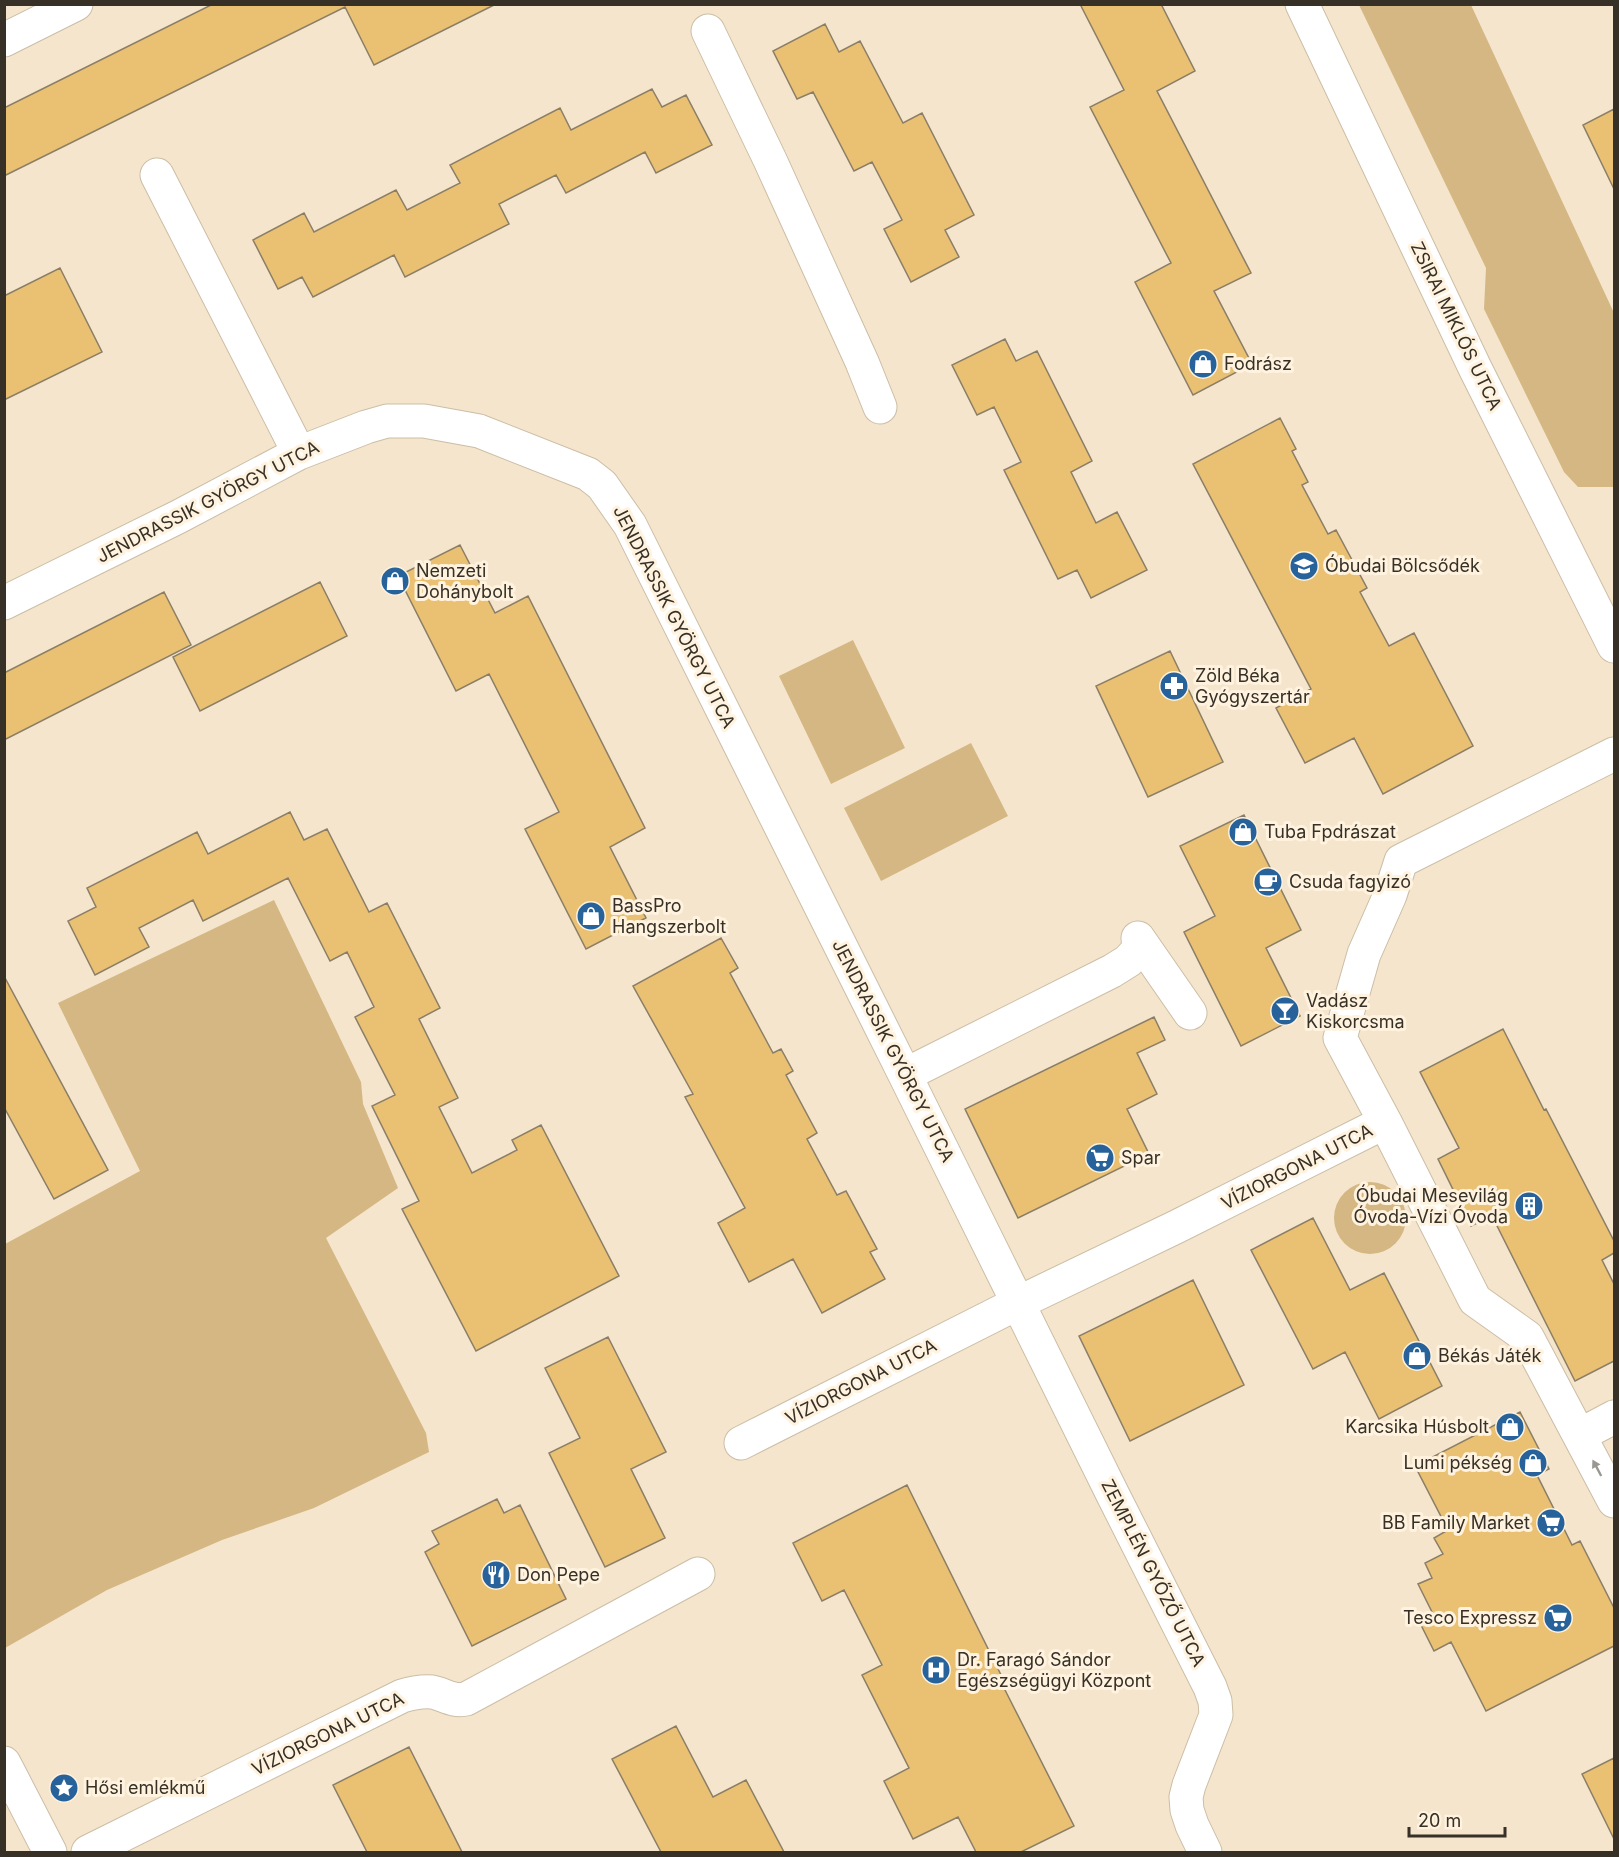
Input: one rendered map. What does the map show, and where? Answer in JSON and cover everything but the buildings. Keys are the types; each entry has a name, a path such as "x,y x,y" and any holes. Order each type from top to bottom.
{"street":[{"path":"4,40 76,4"},
{"name":"ZSIRAI MIKLÓS UTCA","path":"1302,4 1475,368 1614,646"},
{"path":"708,31 780,182 862,362 880,407"},
{"path":"157,175 299,453"},
{"name":"JENDRASSIK GYÖRGY UTCA","path":"4,603 178,517 299,453 387,421 424,421 479,431 588,474 602,485 630,525 1018,1303"},
{"name":"VÍZIORGONA UTCA","path":"741,1443 1385,1122 1340,1038 1364,954 1390,896 1401,861 1614,754"},
{"path":"905,1075 1112,971 1128,961 1139,949 1138,938 1190,1013"},
{"path":"1385,1122 1475,1300 1527,1337 1614,1501"},
{"name":"ZEMPLÉN GYŐZŐ UTCA","path":"1018,1303 1189,1643 1215,1701 1216,1715 1213,1726 1186,1797 1187,1810 1204,1852"},
{"path":"1580,1435 1614,1417"},
{"name":"VÍZIORGONA UTCA","path":"88,1852 402,1696 430,1692 454,1699 466,1699 698,1574"},
{"path":"4,1762 50,1852"}],"shaded area":[{"path":"1359,5 1471,5 1614,313 1614,487 1578,487 1564,472 1484,309 1486,268"},
{"path":"853,640 905,748 831,784 779,676"},
{"path":"971,743 1008,816 881,881 844,808"},
{"path":"274,900 361,1082 363,1104 398,1188 326,1238 426,1433 429,1452 314,1508 222,1540 107,1590 5,1648 5,1244 140,1171 58,1003"},
{"path":"1363,1182 1377,1182 1396,1192 1406,1211 1406,1225 1396,1244 1377,1254 1363,1254 1344,1244 1334,1225 1334,1211 1344,1192"}],"place":[{"name":"Fodrász","path":"1203,364"},
{"name":"Óbudai Bölcsődék","path":"1304,566"},
{"name":"Nemzeti Dohánybolt","path":"395,581"},
{"name":"Zöld Béka Gyógyszertár","path":"1174,686"},
{"name":"Tuba Fpdrászat","path":"1243,832"},
{"name":"Csuda fagyizó","path":"1268,882"},
{"name":"BassPro Hangszerbolt","path":"591,916"},
{"name":"Vadász Kiskorcsma","path":"1285,1011"},
{"name":"Spar","path":"1100,1158"},
{"name":"Óbudai Mesevilág Óvoda-Vízi Óvoda","path":"1529,1206"},
{"name":"Békás Játék","path":"1417,1356"},
{"name":"Karcsika Húsbolt","path":"1510,1427"},
{"name":"Lumi pékség","path":"1533,1463"},
{"name":"BB Family Market","path":"1551,1523"},
{"name":"Don Pepe","path":"496,1575"},
{"name":"Tesco Expressz","path":"1558,1618"},
{"name":"Dr. Faragó Sándor Egészségügyi Központ","path":"936,1670"},
{"name":"Hősi emlékmű","path":"64,1788"}]}
